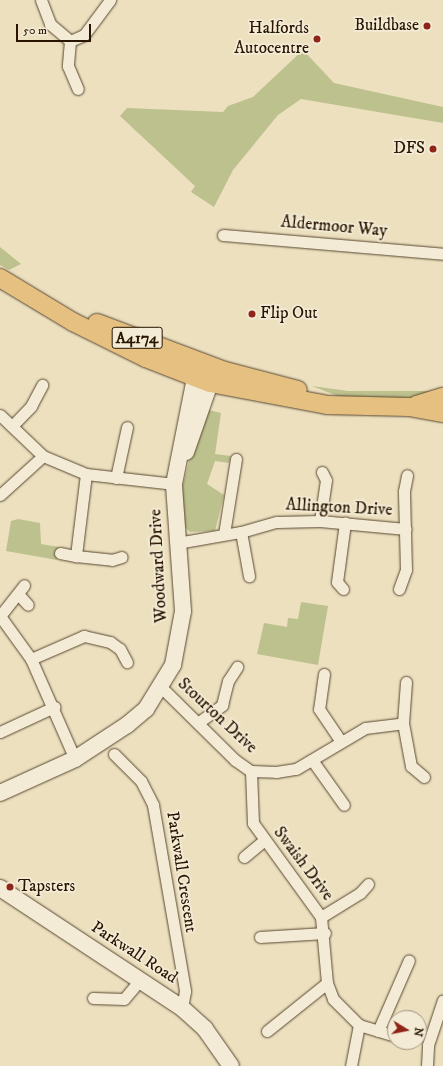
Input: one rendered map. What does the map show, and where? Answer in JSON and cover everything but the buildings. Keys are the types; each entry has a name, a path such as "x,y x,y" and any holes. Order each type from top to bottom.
{"main road":[{"name":"A4174","path":"0,278 50,306 85,328 202,379 282,399 409,407 443,413"},
{"name":"A4174","path":"50,306 224,371 363,405"},
{"name":"A4174","path":"117,330 202,379"},
{"name":"A4174","path":"409,407 443,397"}],"street":[{"path":"41,0 50,24 70,41"},
{"path":"70,41 84,35 110,0"},
{"path":"70,41 68,66 78,89"},
{"name":"Aldermoor Way","path":"223,234 443,254"},
{"path":"202,379 224,371"},
{"name":"Woodward Drive","path":"0,793 75,759 127,725 162,688 179,647 183,611 174,484 202,379"},
{"path":"12,426 31,406 42,386"},
{"path":"0,415 43,456 86,474 174,484"},
{"path":"116,478 127,427"},
{"path":"0,495 43,456"},
{"path":"224,534 236,459"},
{"path":"320,521 326,480 322,472"},
{"path":"76,556 86,474"},
{"name":"Allington Drive","path":"398,589 406,570 404,491 407,475"},
{"name":"Allington Drive","path":"177,542 241,532 276,522 320,521 406,528"},
{"path":"343,589 337,582 345,523"},
{"path":"241,532 250,576"},
{"path":"60,553 112,560 122,557"},
{"path":"24,585 19,595 0,616 31,659 54,707 75,759"},
{"path":"19,595 28,605"},
{"path":"31,659 84,636 110,642 128,662"},
{"path":"198,722 222,705 228,681 237,667"},
{"path":"324,674 319,709 340,740"},
{"path":"406,682 403,723 411,766 424,777"},
{"name":"Stourton Drive","path":"162,688 198,722 226,752 251,771 288,772 312,760 340,740 365,728 403,723"},
{"path":"0,732 54,707"},
{"name":"Parkwall Crescent","path":"114,754 141,782 153,805 185,991 182,1008"},
{"path":"312,760 344,805"},
{"name":"Swaish Drive","path":"251,771 251,814 264,841 321,917 324,933 327,983 340,1009 359,1025 387,1034"},
{"path":"244,857 264,841"},
{"path":"321,917 360,893 368,884"},
{"name":"Parkwall Road","path":"0,888 182,1008 205,1029 231,1066"},
{"path":"260,936 324,933"},
{"path":"378,1031 409,960"},
{"path":"93,998 124,999 140,980"},
{"path":"267,1031 327,983"},
{"path":"427,1035 443,1000"},
{"path":"351,1066 359,1025"},
{"path":"424,1050 427,1066"}],"green space":[{"path":"303,50 334,83 443,107 443,123 301,99 278,115 233,170 214,207 191,192 195,186 120,116 127,108 223,112 228,106 253,97"},
{"path":"0,247 21,264 9,270 0,265"},
{"path":"312,386 348,391 438,391 416,400 340,397"},
{"path":"209,410 221,413 215,454 231,456 229,463 215,461 207,484 224,495 215,531 190,532 183,525 181,492 193,447"},
{"path":"18,519 40,523 41,544 59,547 57,560 6,551 11,521"},
{"path":"301,602 328,606 318,665 257,654 264,623 287,627 288,618 298,619"}],"place":[{"name":"Buildbase","path":"427,26"},
{"name":"Halfords Autocentre","path":"317,39"},
{"name":"DFS","path":"433,149"},
{"name":"Flip Out","path":"252,314"},
{"name":"Tapsters","path":"10,887"}]}
